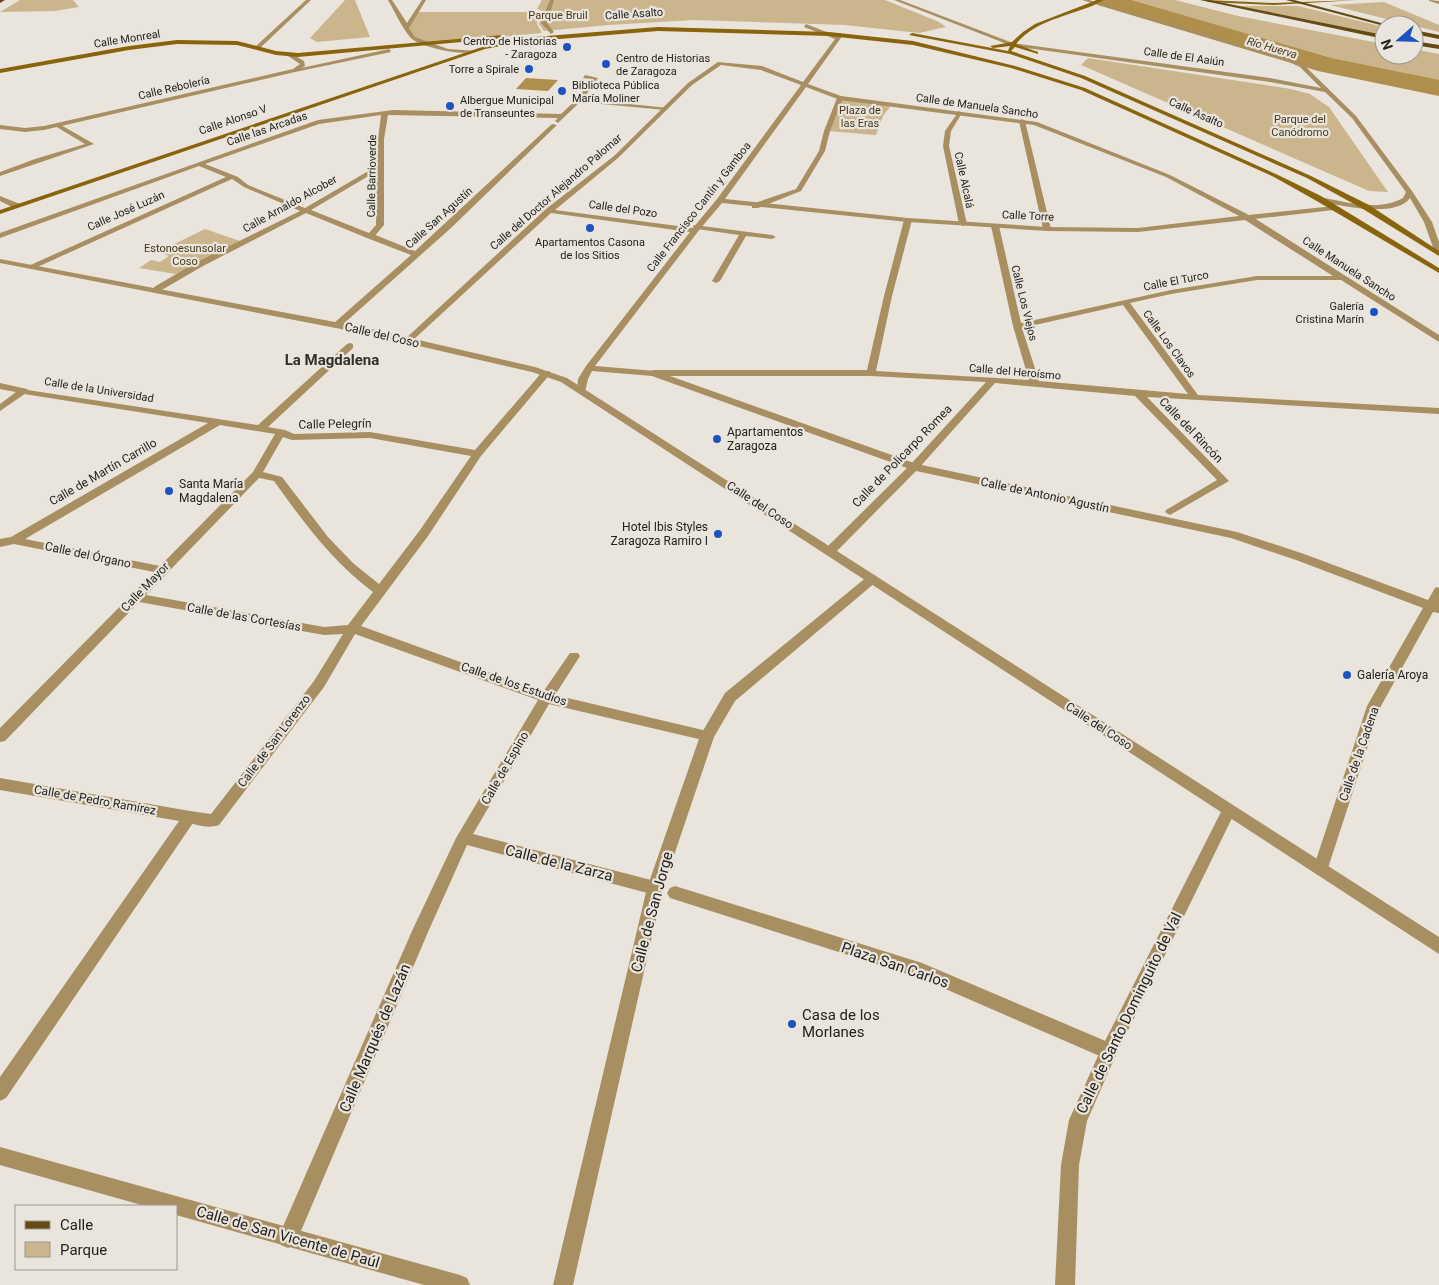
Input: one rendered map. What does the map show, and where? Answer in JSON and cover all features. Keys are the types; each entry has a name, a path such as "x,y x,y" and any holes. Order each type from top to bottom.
{"main road":[{"path":"1254,4 1270,0"},
{"path":"1288,0 1374,22"},
{"path":"1205,1 1254,4 1355,0"},
{"path":"1011,53 1012,44 1051,18 1099,1"},
{"path":"1205,1 1374,35"},
{"name":"Calle Asalto","path":"258,47 290,55 308,55 551,32 672,23 829,27"},
{"name":"Calle Asalto","path":"474,51 522,40 658,29 709,28 829,34 838,37 913,43 979,58 1083,89 1276,176 1318,198 1439,271"},
{"path":"1424,34 1439,37"},
{"name":"Calle Asalto","path":"909,35 1011,53 1083,77 1282,164 1366,207 1439,254"},
{"path":"951,41 1021,37"},
{"name":"Calle Monreal","path":"0,71 158,44 208,41 258,47"},
{"path":"913,43 959,48 1012,44 1049,57 1083,77"},
{"path":"1424,45 1439,47"},
{"name":"Calle Alonso V","path":"0,212 474,51"},
{"name":"Calle Asalto","path":"1011,53 1021,64 1044,76"}],"street":[{"path":"258,47 309,0"},
{"path":"390,0 413,38 454,52 474,51"},
{"path":"407,27 424,0"},
{"path":"551,32 544,23 552,0"},
{"name":"Calle de El Aaiún","path":"896,0 1012,44 1281,82 1329,91"},
{"path":"1084,0 1099,1 1291,61 1305,68 1354,117 1410,192 1428,222 1439,254"},
{"path":"1431,0 1439,3"},
{"path":"806,26 829,34"},
{"name":"Calle Francisco Cantín y Gamboa","path":"582,390 583,380 589,368 696,229 720,201 838,37"},
{"path":"405,46 416,47 428,52"},
{"name":"Calle Rebolería","path":"0,127 25,130 58,125 295,70 389,51"},
{"name":"Calle de El Aaiún","path":"1049,57 1060,53 1085,53"},
{"path":"290,55 302,62 303,65 295,70"},
{"path":"436,55 440,59 438,63"},
{"name":"Calle de Manuela Sancho","path":"720,63 762,68 840,98 1035,123 1085,141 1168,176 1248,218"},
{"name":"Calle del Doctor Alejandro Palomar","path":"408,340 549,211 616,157 690,84 720,63"},
{"path":"1297,73 1305,68"},
{"name":"Calle San Agustín","path":"337,324 455,220 554,125 559,116 579,100 596,78 585,77"},
{"path":"1281,82 1289,77"},
{"path":"755,206 799,190 822,151 827,131 840,98"},
{"path":"579,100 665,108"},
{"name":"Calle las Arcadas","path":"0,236 318,122 385,113 559,116"},
{"name":"Calle Barrioverde","path":"370,236 380,225 382,199 381,166 385,113"},
{"name":"Calle Alcalá","path":"959,113 948,131 946,146 963,224"},
{"path":"1022,121 1047,230"},
{"path":"0,174 37,160 91,144 58,125"},
{"path":"199,164 231,177 246,186 416,254"},
{"name":"Calle Arnaldo Alcober","path":"156,289 200,264 306,210 381,166"},
{"name":"Calle José Luzán","path":"30,267 231,177"},
{"path":"1366,207 1400,204 1408,199 1410,192"},
{"path":"0,198 17,206"},
{"name":"Calle Asalto","path":"1318,198 1340,204 1366,207"},
{"name":"Calle Torre","path":"720,201 908,220 1047,230 1138,230 1334,208"},
{"name":"Calle del Pozo","path":"549,211 772,237"},
{"name":"Calle Manuela Sancho","path":"1248,218 1439,339"},
{"path":"872,374 888,296 908,220"},
{"name":"Calle Los Viejos","path":"995,226 1017,326 1035,384"},
{"path":"716,281 744,233"},
{"name":"Calle del Coso","path":"0,261 337,324 546,373 564,380 1439,946"},
{"name":"Calle El Turco","path":"1017,326 1171,292 1257,278 1342,278"},
{"name":"Calle Los Clavos","path":"1125,302 1195,398"},
{"path":"260,429 350,346"},
{"name":"Calle del Heroísmo","path":"589,368 654,373 872,374 993,380 1195,398 1439,411"},
{"name":"Calle de San Lorenzo","path":"190,817 214,821 319,684 352,629 424,533 477,454 546,373"},
{"name":"Calle de Antonio Agustín","path":"654,373 914,467 1233,535 1435,607"},
{"name":"Calle de Policarpo Romea","path":"830,551 914,467 993,380"},
{"name":"Calle de la Universidad","path":"0,386 194,417"},
{"path":"0,408 24,391"},
{"name":"Calle del Rincón","path":"1139,394 1224,481 1170,512"},
{"name":"Calle Pelegrín","path":"194,417 281,432 292,437 370,435 477,454"},
{"name":"Calle de Martín Carrillo","path":"0,543 14,540 218,422"},
{"name":"Calle Mayor","path":"0,736 257,474 281,432"},
{"path":"257,474 278,479 321,538 358,576 380,591"},
{"name":"Calle del Órgano","path":"14,540 161,570"},
{"name":"Calle de San Jorge","path":"563,1285 655,888 707,736 730,697 872,579"},
{"name":"Calle de la Cadena","path":"1321,869 1374,706 1435,607 1439,591"},
{"name":"Calle de las Cortesías","path":"136,597 324,631 352,629"},
{"name":"Calle de los Estudios","path":"352,629 367,632 546,698 707,736"},
{"name":"Calle de Espino","path":"463,838 546,698 574,656"},
{"name":"Calle de Pedro Ramírez","path":"0,784 190,817"},
{"name":"Calle de Santo Dominguito de Val","path":"1065,1285 1072,1144 1078,1120 1109,1051 1228,810"},
{"path":"0,1092 190,817"},
{"name":"Calle de la Zarza","path":"463,838 655,888"},
{"name":"Calle Marqués de Lazán","path":"288,1238 420,931 463,838"},
{"name":"Plaza San Carlos","path":"675,893 922,971 1109,1051"},
{"name":"Calle de San Vicente de Paúl","path":"0,1156 172,1205"},
{"name":"Calle de San Vicente de Paúl","path":"178,1207 460,1285"}],"green space":[{"path":"20,0 73,0 79,7 55,11 0,12"},
{"path":"345,0 355,0 370,37 317,42 310,38"},
{"name":"Parque Bruil","path":"542,0 885,0 939,22 946,27 919,33 845,25 694,20 544,31 539,24 542,11 537,9"},
{"path":"1097,0 1175,0 1238,16 1374,42 1374,65 1424,65 1424,51 1439,54 1439,95 1426,89 1394,81 1363,75 1326,72 1316,65"},
{"path":"1384,2 1415,15 1374,16 1330,5"},
{"path":"1237,6 1298,6 1374,25 1374,33"},
{"path":"415,12 540,12 537,24 542,33 428,44 416,40 407,27"},
{"path":"1424,19 1439,25 1439,32 1424,28"},
{"name":"Parque del Canódromo","path":"1088,58 1291,89 1310,94 1329,107 1388,192 1369,191 1081,65"},
{"name":"Plaza de las Eras","path":"840,98 892,104 883,116 876,135 827,131"},
{"name":"Estonoesunsolar Coso","path":"205,229 240,241 176,274 139,268 151,260 160,262 169,256 158,252"}],"shaded area":[{"path":"526,78 558,80 548,91 516,89"}],"waterway":[{"name":"Río Huerva","path":"1106,0 1327,65 1439,88"}],"place":[{"name":"Centro de Historias - Zaragoza","path":"567,47"},
{"name":"Centro de Historias de Zaragoza","path":"606,64"},
{"name":"Torre a Spirale","path":"529,69"},
{"name":"Biblioteca Pública María Moliner","path":"562,91"},
{"name":"Albergue Municipal de Transeuntes","path":"450,106"},
{"name":"Apartamentos Casona de los Sitios","path":"590,228"},
{"name":"Galería Cristina Marín","path":"1374,312"},
{"name":"Apartamentos Zaragoza","path":"717,439"},
{"name":"Santa María Magdalena","path":"169,491"},
{"name":"Hotel Ibis Styles Zaragoza Ramiro I","path":"718,534"},
{"name":"Galería Aroya","path":"1347,675"},
{"name":"Casa de los Morlanes","path":"792,1024"}],"district":[{"name":"La Magdalena","path":"332,360"}]}
